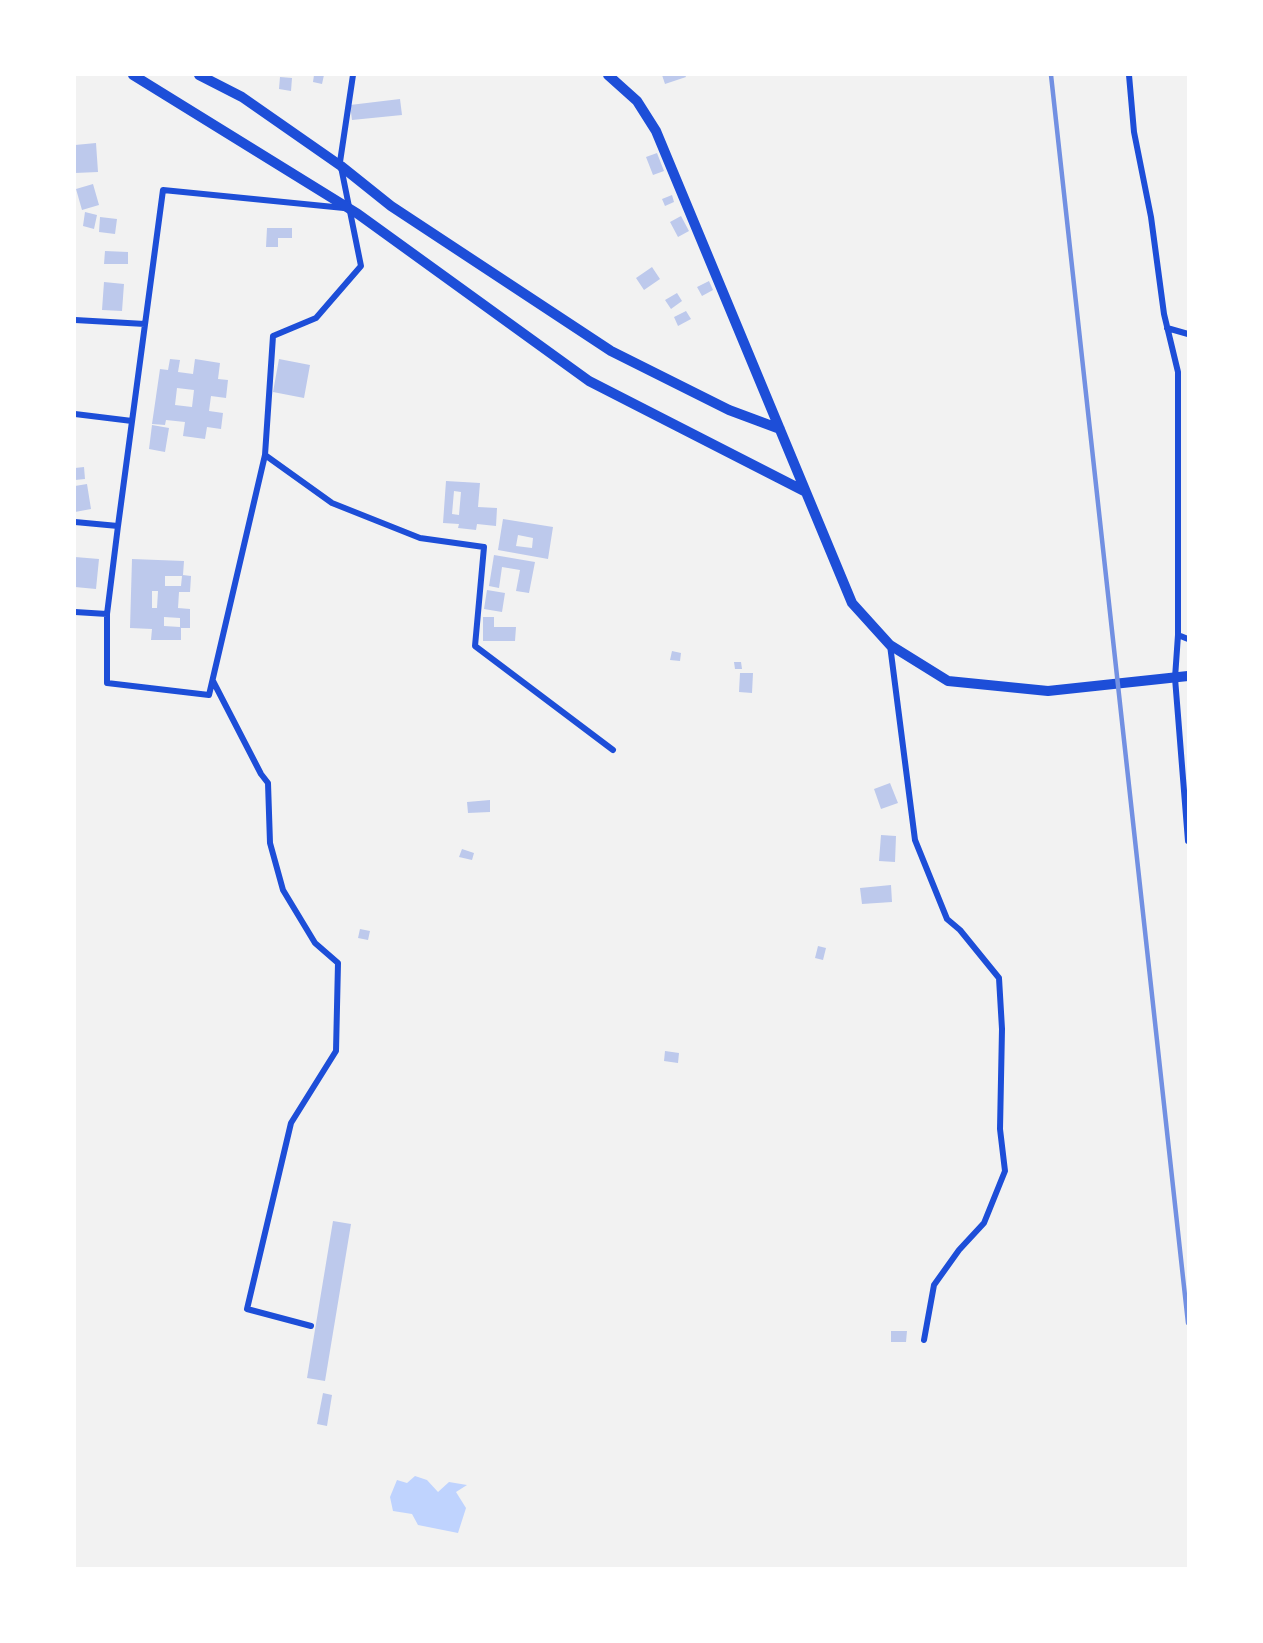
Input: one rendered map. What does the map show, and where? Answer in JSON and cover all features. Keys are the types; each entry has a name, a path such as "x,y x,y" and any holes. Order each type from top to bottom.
{"main road":[{"path":"133,75 350,208 588,381 806,492"},
{"path":"199,75 242,97 341,166 391,206 611,351 729,410 780,429"},
{"path":"608,75 637,101 656,131 852,603 890,645 948,681 1048,691 1188,676"}],"street":[{"path":"350,208 163,190 107,614 107,683 209,695 265,455 273,336 316,318 361,266 350,208 341,166 353,75"},
{"path":"1129,75 1134,132 1151,217 1167,328 1178,372 1178,635 1175,678 1188,841"},
{"path":"75,320 145,324"},
{"path":"1167,328 1188,334"},
{"path":"75,414 132,421"},
{"path":"265,455 332,502 420,538 484,547 475,646 613,750"},
{"path":"75,522 118,526"},
{"path":"75,612 107,614"},
{"path":"1178,635 1188,639"},
{"path":"890,645 915,840 947,919 985,958 999,978 1000,1129 1005,1171 984,1223 958,1250 934,1285 924,1340"},
{"path":"213,681 261,774 268,783 270,843 283,890 315,943 338,963 336,1051 291,1123 247,1308 311,1326"}],"water":[{"path":"415,1476 427,1480 438,1492 449,1482 467,1485 456,1492 466,1508 458,1533 418,1525 412,1514 393,1511 390,1497 397,1480 407,1483"}],"building":[{"path":"314,75 324,75 322,84 313,82"},
{"path":"662,75 685,75 686,77 665,84"},
{"path":"280,77 292,78 291,91 279,89"},
{"path":"400,99 402,115 352,120 350,105"},
{"path":"96,143 98,172 75,173 75,145"},
{"path":"657,153 664,171 653,175 646,157"},
{"path":"93,184 99,205 82,210 76,189"},
{"path":"672,195 674,202 665,206 662,199"},
{"path":"85,212 97,215 94,229 83,226"},
{"path":"681,216 689,231 678,237 670,222"},
{"path":"100,217 117,219 115,234 99,232"},
{"path":"267,228 292,228 292,238 278,238 278,247 266,247"},
{"path":"105,251 128,252 128,264 104,264"},
{"path":"652,267 660,279 644,290 636,278"},
{"path":"709,281 713,290 702,296 697,287"},
{"path":"104,282 124,284 122,311 102,310"},
{"path":"677,293 682,301 671,309 665,300"},
{"path":"686,311 691,319 678,326 674,317"},
{"path":"170,359 180,360 178,372 193,374 195,359 220,363 218,379 228,380 226,398 211,396 209,411 223,413 221,429 207,427 205,439 183,436 185,422 166,420 165,425 152,424 160,369 168,370","holes":["177,388 194,390 192,407 175,405"]},
{"path":"279,359 310,365 304,398 273,392"},
{"path":"152,425 169,428 165,452 149,449"},
{"path":"84,467 85,479 75,480 75,468"},
{"path":"446,481 480,483 478,507 497,508 496,526 477,524 476,530 458,528 459,524 443,523","holes":["454,491 461,492 459,515 452,514"]},
{"path":"87,484 91,509 75,512 75,486"},
{"path":"503,519 553,527 548,559 498,550","holes":["518,535 533,538 532,548 516,546"]},
{"path":"494,555 535,562 529,593 516,591 520,570 502,567 499,588 489,586"},
{"path":"75,557 99,559 96,589 75,587"},
{"path":"132,559 184,561 183,575 191,576 190,592 179,592 178,608 190,609 190,628 181,628 181,640 151,640 152,629 130,628","holes":["165,576 182,576 181,586 165,586","152,591 158,591 157,608 152,608","164,617 180,618 180,627 164,626"]},
{"path":"487,590 505,593 502,612 484,609"},
{"path":"483,617 494,617 494,627 516,627 515,641 483,641"},
{"path":"672,651 681,653 680,661 670,660"},
{"path":"734,662 741,662 742,669 735,669"},
{"path":"740,673 753,673 752,693 739,692"},
{"path":"890,783 898,803 881,809 874,789"},
{"path":"490,800 490,812 468,813 467,802"},
{"path":"881,835 896,836 895,862 879,861"},
{"path":"462,849 474,853 472,860 459,857"},
{"path":"891,885 892,902 862,904 860,888"},
{"path":"360,929 370,931 368,940 358,938"},
{"path":"818,946 826,948 823,960 815,958"},
{"path":"665,1051 679,1053 678,1063 664,1061"},
{"path":"333,1221 351,1224 325,1381 307,1378"},
{"path":"891,1331 907,1331 906,1342 891,1342"},
{"path":"323,1393 332,1395 327,1426 317,1424"}],"railway":[{"path":"1051,75 1188,1323"}]}
